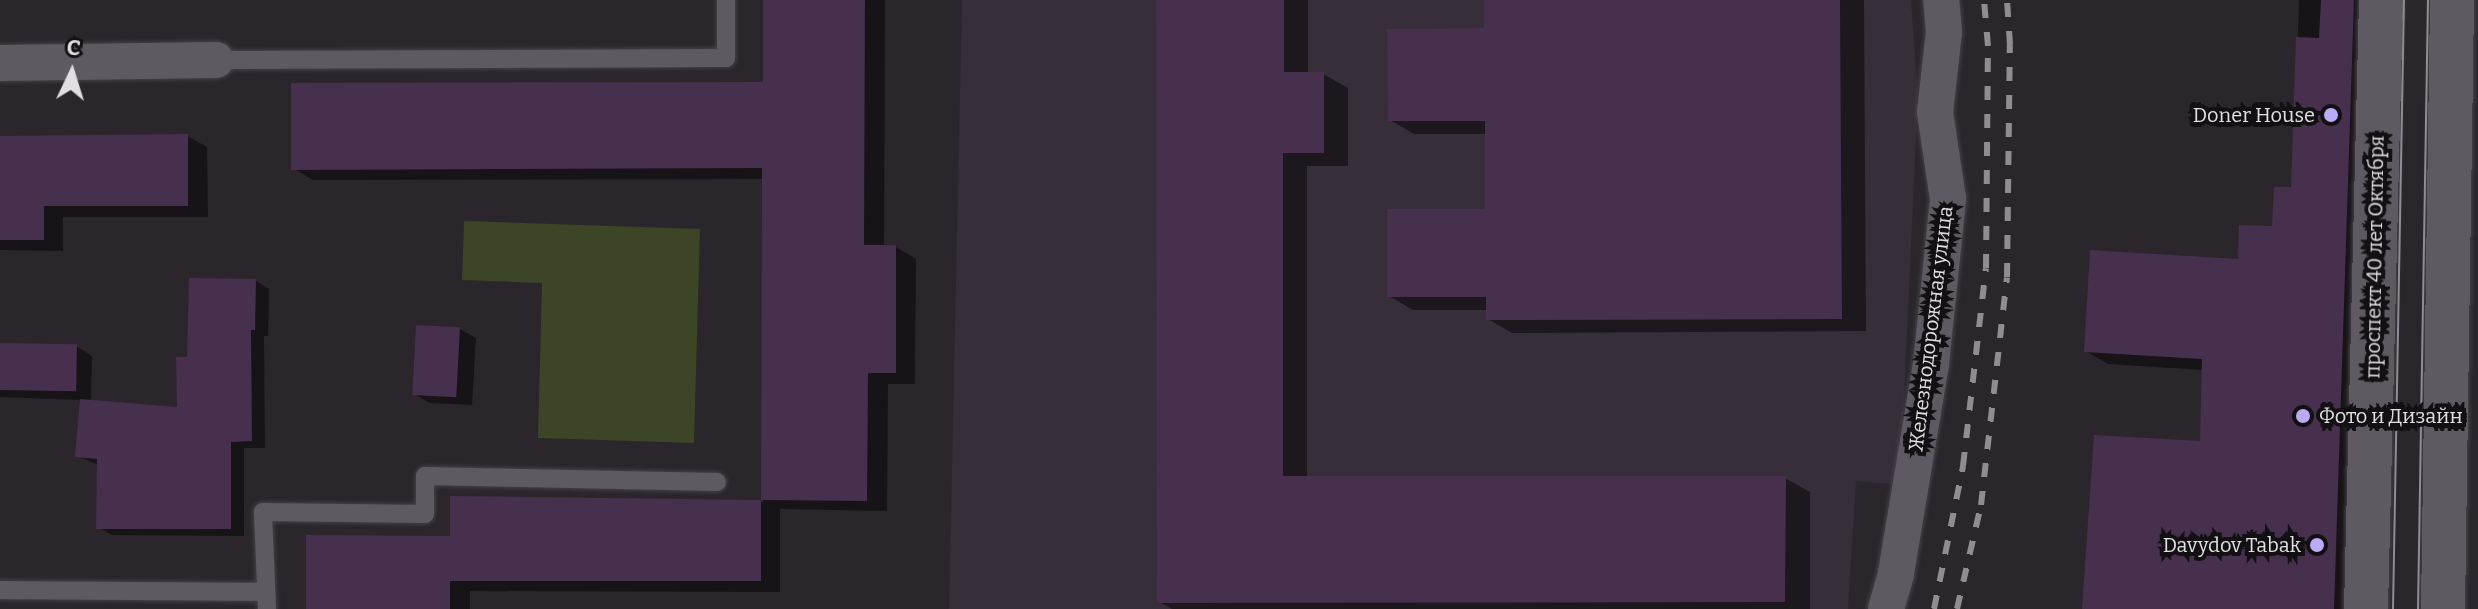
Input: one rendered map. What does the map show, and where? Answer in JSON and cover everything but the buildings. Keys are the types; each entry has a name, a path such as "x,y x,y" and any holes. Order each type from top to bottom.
{"street":[{"name":"Железнодорожная улица","path":"1886,609 1896,573 1931,364 1948,199 1935,112 1944,32 1941,0"},
{"name":"проспект 40 лет Октября","path":"2366,609 2381,0"},
{"path":"2443,609 2452,0"},
{"path":"0,63 216,60"}],"lane":[{"path":"216,60 726,58 726,0"},
{"path":"0,590 267,601 263,512 425,514 425,476 717,482"}],"shaded area":[{"path":"962,0 1911,0 1918,96 1900,485 1856,481 1848,609 949,609"}],"green space":[{"path":"464,221 700,229 694,443 538,438 542,283 462,280"}],"tram line":[{"path":"2393,609 2404,0"},
{"path":"2418,609 2428,0"}],"railway":[{"path":"1934,609 1963,466 1986,268 1988,46 1984,0"},
{"path":"1957,609 1981,505 2007,277 2010,45 2007,0"}],"place":[{"name":"Doner House","path":"2331,115"},
{"name":"Фото и Дизайн","path":"2303,416"},
{"name":"Davydov Tabak","path":"2317,545"}]}
